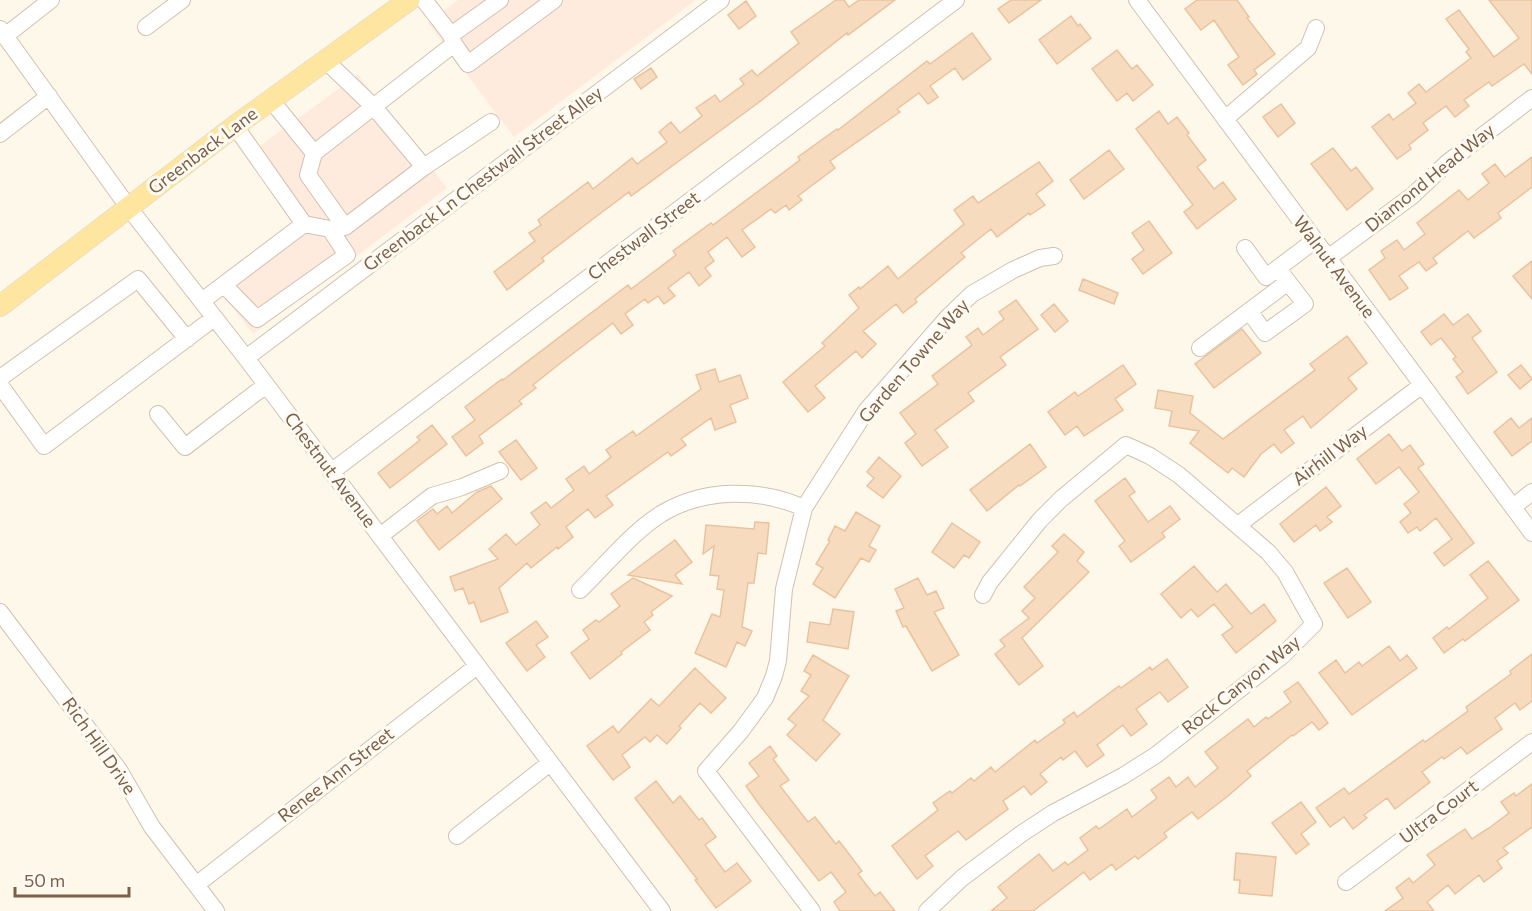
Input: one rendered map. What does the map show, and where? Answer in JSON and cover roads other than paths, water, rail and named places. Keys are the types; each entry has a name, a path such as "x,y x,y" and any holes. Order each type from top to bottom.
{"main road":[{"name":"Greenback Lane","path":"0,306 235,126 409,0"}],"street":[{"path":"3,32 51,0"},
{"path":"146,27 182,0"},
{"path":"424,0 468,64 554,0"},
{"path":"491,122 424,167 345,227 308,175 314,153 374,107 500,0"},
{"name":"Greenback Ln Chestwall Street Alley","path":"246,358 721,0"},
{"name":"Chestwall Street","path":"332,472 956,0"},
{"name":"Walnut Avenue","path":"1137,0 1532,533"},
{"path":"1225,119 1308,48 1316,28"},
{"name":"Chestnut Avenue","path":"3,32 129,208 246,358 662,911"},
{"path":"325,60 374,107 424,167"},
{"path":"0,134 49,96"},
{"name":"Diamond Head Way","path":"1328,258 1412,196 1447,164 1532,98"},
{"path":"271,100 314,153"},
{"path":"224,285 257,320 347,255 330,229 304,224 235,126"},
{"path":"202,301 304,224"},
{"path":"1200,348 1249,311 1314,241"},
{"path":"1245,248 1266,277 1283,275"},
{"name":"Garden Towne Way","path":"813,911 706,771 755,714 774,676 778,660 784,589 804,508 830,464 866,411 948,317 972,294 994,280 1040,258 1054,256"},
{"path":"1249,311 1265,333 1305,304 1283,275"},
{"path":"0,378 138,279 187,339"},
{"path":"0,385 44,446 214,318"},
{"path":"158,414 184,447 266,385"},
{"name":"Airhill Way","path":"1238,525 1422,385"},
{"name":"Rock Canyon Way","path":"927,911 962,878 1021,834 1053,813 1123,776 1156,755 1282,656 1314,624 1277,562 1179,475 1150,456 1126,445 1061,498 1040,520 990,582 983,595"},
{"path":"380,537 432,496 500,471"},
{"path":"1513,507 1532,492"},
{"path":"579,590 638,532 660,515 686,502 715,495 758,495 780,499 804,508"},
{"name":"Rich Hill Drive","path":"0,612 119,770 152,827 216,911"},
{"name":"Renee Ann Street","path":"196,885 477,666"},
{"name":"Ultra Court","path":"1346,882 1532,742"},
{"path":"457,836 550,763"}]}
